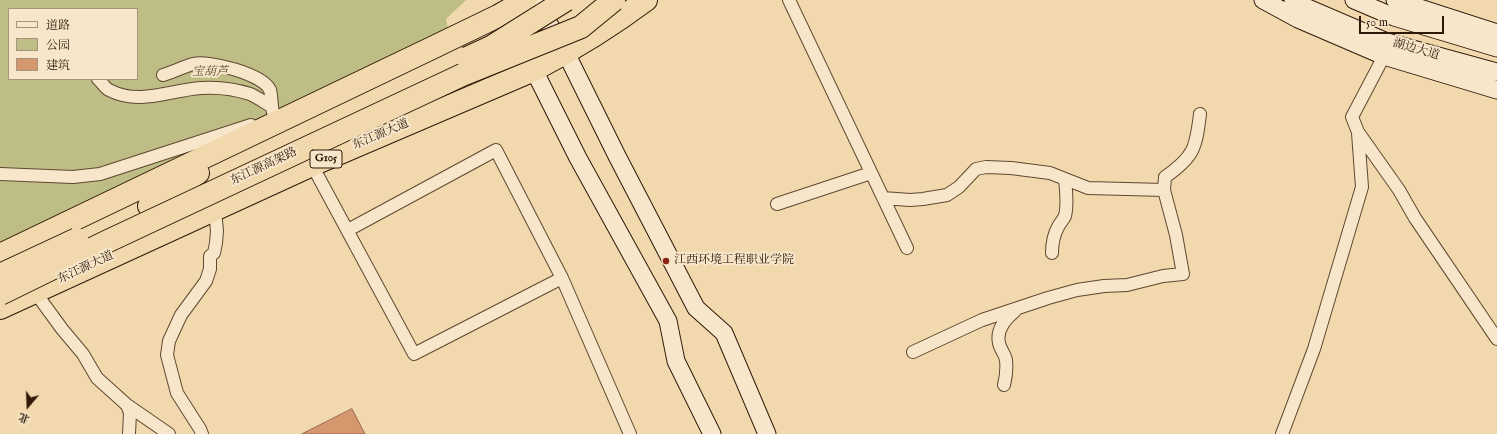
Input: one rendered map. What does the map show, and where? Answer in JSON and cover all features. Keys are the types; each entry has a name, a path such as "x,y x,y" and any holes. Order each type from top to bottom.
{"highway":[{"path":"0,255 498,16 526,0"},
{"name":"东江源高架路","path":"0,294 152,212 490,48 566,0"},
{"name":"东江源高架路","path":"0,275 152,212 462,75 581,27 614,0"},
{"name":"东江源大道","path":"0,308 312,165 534,70 609,27 646,0"},
{"path":"152,212 215,162 398,76 436,46"},
{"path":"152,212 205,205 407,113 496,86"}],"street":[{"path":"535,0 566,53 616,156 696,308 724,333 767,434"},
{"path":"789,0 907,248"},
{"path":"1263,0 1298,19 1384,56 1497,90"},
{"name":"湖边大道","path":"1293,0 1303,6 1387,42 1497,72"},
{"name":"湖边大道","path":"1354,0 1394,17 1497,48"},
{"path":"1395,0 1497,32"},
{"path":"498,16 534,70 578,158 668,321 676,360 712,434"},
{"path":"0,174 73,177 100,174 273,112 414,52"},
{"path":"1384,56 1352,117 1358,132 1399,190 1415,218 1497,339"},
{"path":"163,75 194,64 230,68 261,81 270,90 273,112"},
{"path":"99,80 108,89 122,95 135,97 165,95 200,88 230,90 250,94 273,112"},
{"path":"913,352 982,320 1077,290 1114,285 1127,285 1163,276 1183,274 1176,235 1164,190 1165,178 1178,168 1189,156 1195,146 1200,114"},
{"path":"1282,434 1314,349 1362,187 1358,132"},
{"path":"348,230 496,150 562,278 630,434"},
{"path":"312,165 414,354 562,278"},
{"path":"883,198 923,200 947,195 959,187 976,169 986,167 1037,171 1050,174 1088,188 1164,190"},
{"path":"777,204 871,173"},
{"path":"1052,253 1054,234 1064,218 1066,210 1067,199 1065,179"},
{"path":"202,434 177,393 167,355 169,341 181,315 206,281 210,269 210,256 214,253 216,243 217,231 215,210"},
{"path":"35,292 62,329 83,354 97,378 127,405 169,434"},
{"path":"1004,385 1007,368 1006,359 999,343 1000,331 1004,320 1019,308"},
{"path":"127,405 130,413 129,434"}],"green space":[{"name":"宝葫芦","path":"0,0 466,0 446,19 451,46 0,251"}],"building":[{"path":"352,409 365,434 302,434"}],"place":[{"name":"江西环境工程职业学院","path":"666,261"}]}
